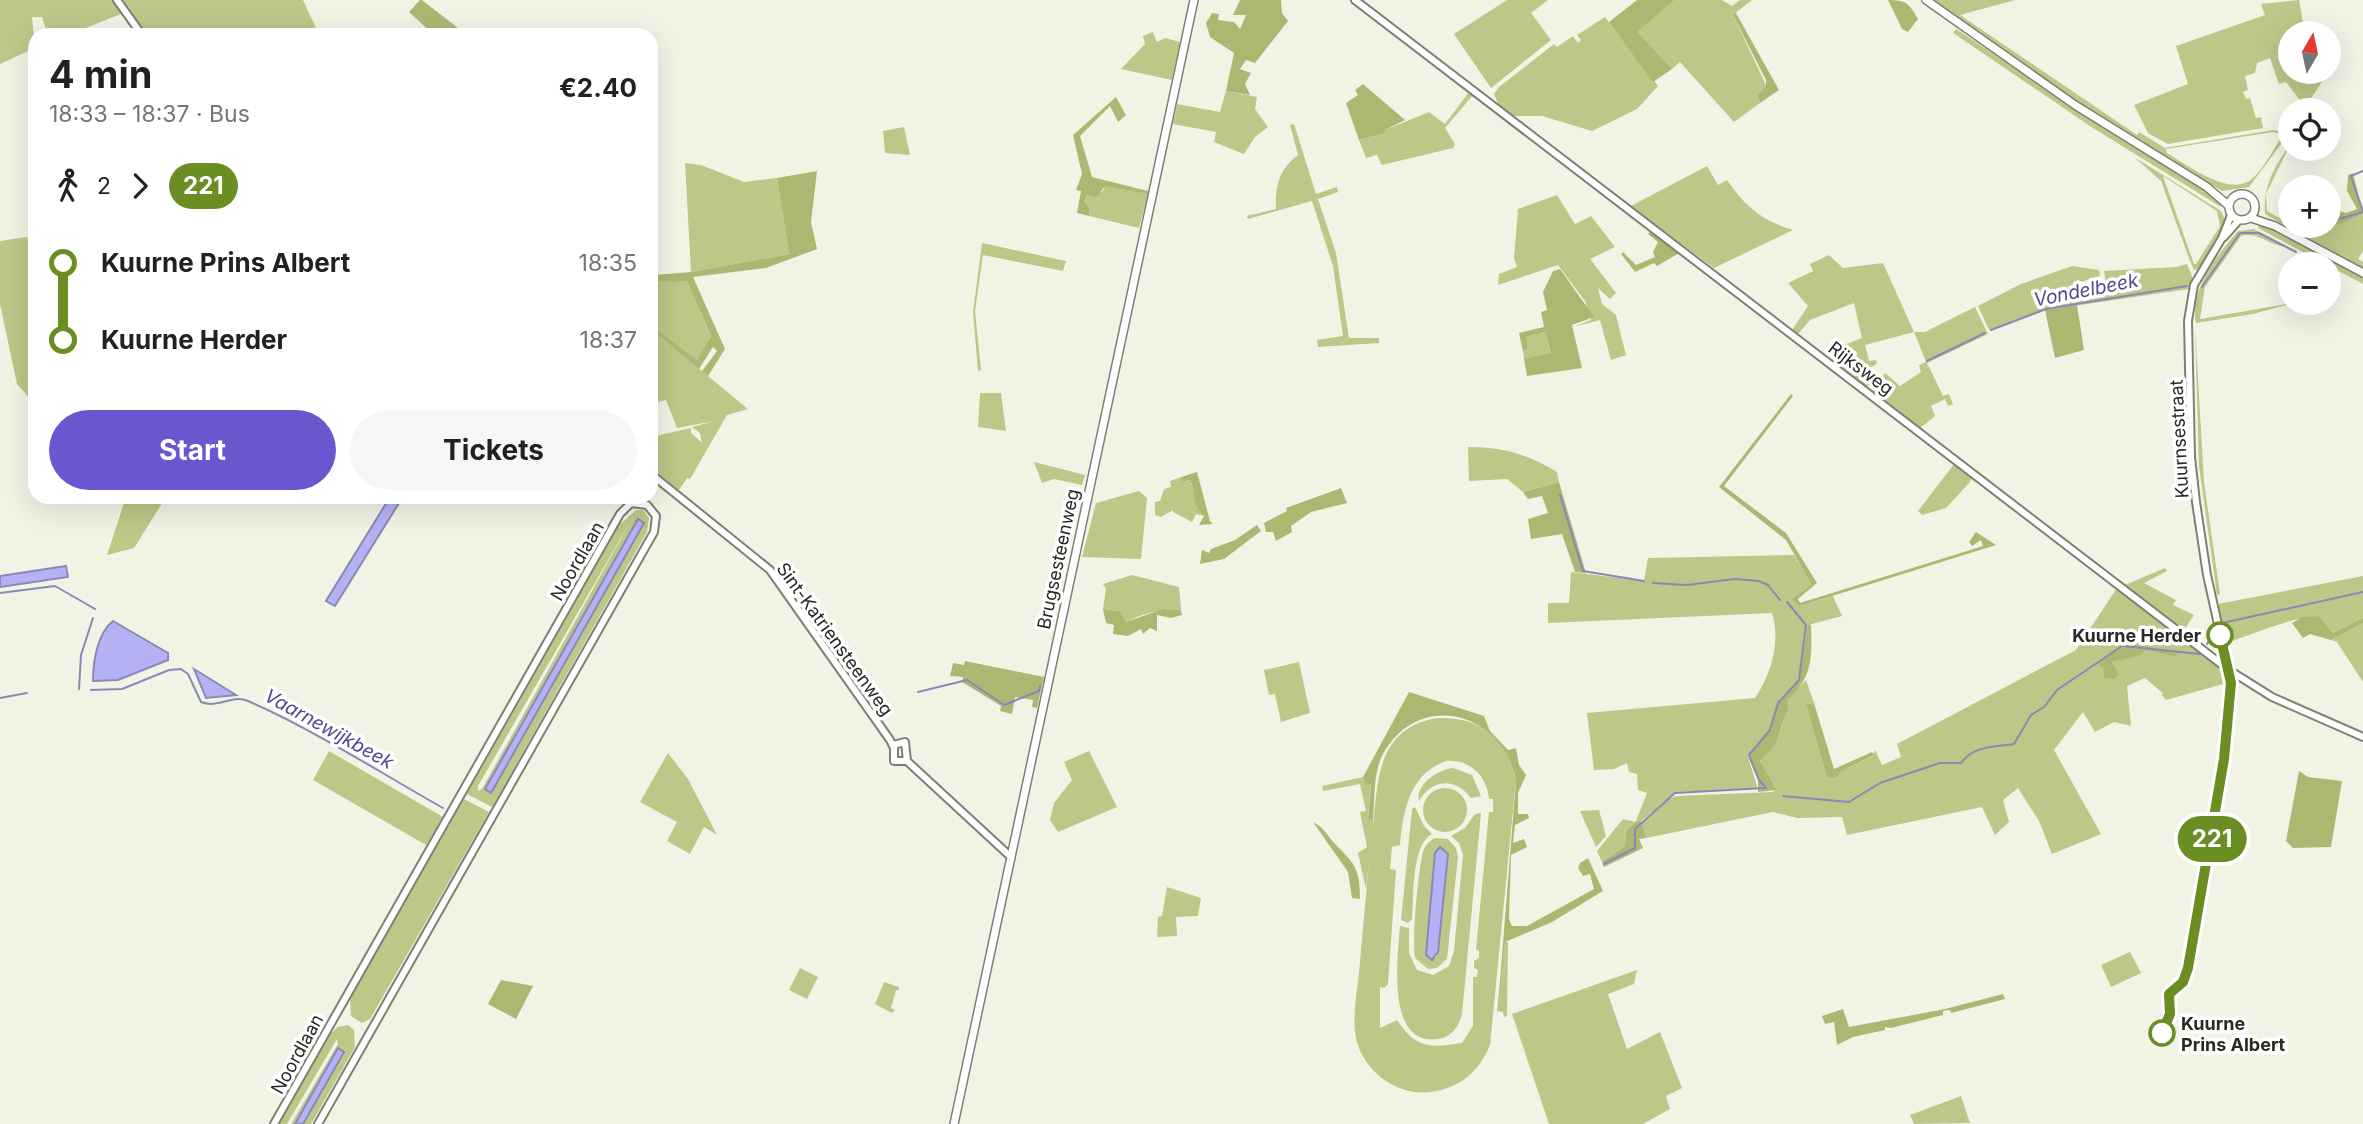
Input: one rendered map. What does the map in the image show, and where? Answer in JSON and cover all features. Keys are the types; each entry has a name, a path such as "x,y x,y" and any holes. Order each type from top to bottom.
{"main road":[{"name":"Brugsesteenweg","path":"954,1124 1194,0"},
{"path":"1926,0 2075,105 2207,187 2229,206 2231,215 2239,220 2251,218 2275,226 2363,272"},
{"path":"2207,187 2250,196 2255,210 2275,226"},
{"path":"2229,206 2236,195"},
{"path":"2251,218 2255,210"}],"street":[{"path":"117,0 137,28"},
{"name":"Rijksweg","path":"1355,0 2229,670 2272,697 2363,737"},
{"name":"Kuurnsestraat","path":"2219,793 2231,683 2207,575 2195,490 2188,332 2189,304 2194,285 2222,238 2231,215"},
{"name":"Kuurnsestraat","path":"2222,238 2239,220"},
{"name":"Sint-Katriensteenweg","path":"658,480 770,570 893,745"},
{"name":"Noordlaan","path":"274,1124 620,514 630,504"},
{"name":"Noordlaan","path":"318,1124 651,539 657,519 646,505 638,504"},
{"path":"2207,653 2222,644"},
{"path":"907,761 894,761 893,745 905,742 907,761 1011,858"}],"green space":[{"path":"0,0 112,0 121,14 86,28 46,28 42,17 32,17 33,28 28,28 28,51 0,64"},
{"path":"123,0 303,0 316,28 142,28"},
{"path":"422,0 458,28 426,28 409,12"},
{"path":"1240,0 1281,0 1282,13 1288,21 1255,63 1246,60 1240,69 1251,73 1245,84 1250,95 1226,91 1234,53 1210,37 1206,23 1212,13 1219,14 1218,20 1234,22 1240,29 1246,15 1233,15"},
{"path":"1507,0 1548,0 1531,13 1551,40 1491,88 1454,34"},
{"path":"1637,0 1675,0 1637,32 1672,69 1653,82 1609,22"},
{"path":"1675,0 1722,0 1732,6 1740,0 1752,0 1733,15 1766,85 1757,96 1760,103 1734,122 1680,62 1672,69 1636,32"},
{"path":"1888,0 1903,2 1915,14 1918,19 1908,32 1902,29"},
{"path":"1931,0 2015,0 1960,15 2137,135 2139,132 2165,148 2278,131 2278,134 2273,132 2166,149 2167,153 2198,172 2235,185 2246,183 2255,176 2278,143 2278,148 2249,187 2222,191 2041,79"},
{"path":"2299,0 2303,21 2278,21 2278,81 2270,58 2257,63 2255,73 2245,76 2248,90 2243,92 2246,99 2250,98 2256,118 2261,117 2263,128 2168,144 2148,133 2134,105 2188,84 2176,46 2265,15 2261,4"},
{"path":"1736,13 1779,90 1760,103 1757,96 1766,85 1766,80 1733,15"},
{"path":"1605,17 1658,86 1637,109 1592,131 1542,116 1513,116 1499,106 1494,94 1499,87 1554,44 1557,47 1573,36 1578,43 1581,40 1577,35"},
{"path":"1956,29 2120,137 2213,194 2222,202 2221,207 2093,128 1953,33"},
{"path":"1153,32 1157,42 1165,38 1180,42 1172,80 1121,69 1145,44 1143,36"},
{"path":"1363,84 1405,120 1385,130 1386,133 1359,140 1346,103 1358,95 1355,90"},
{"path":"2288,84 2321,84 2311,98 2298,98"},
{"path":"1226,91 1257,97 1255,109 1268,127 1255,137 1244,154 1214,142 1216,132 1173,124 1177,104 1220,112"},
{"path":"1469,92 1473,95 1445,128 1455,144 1453,148 1382,165 1377,155 1366,158 1359,140 1386,133 1385,130 1429,112 1445,124"},
{"path":"1116,97 1126,115 1118,122 1110,106 1080,136 1092,177 1148,191 1148,194 1105,186 1097,197 1087,195 1084,201 1090,208 1089,216 1077,213 1081,191 1076,190 1082,174 1073,135"},
{"path":"1294,124 1316,194 1337,187 1338,192 1318,199 1336,253 1349,338 1379,338 1379,343 1318,347 1317,340 1343,336 1333,266 1312,201 1248,219 1247,216 1276,209 1276,193 1282,172 1298,155 1290,125"},
{"path":"904,127 910,155 885,153 883,131"},
{"path":"2134,157 2221,211 2226,222 2199,269 2194,270 2190,261 2161,181","holes":["2163,176 2217,211 2220,226 2194,264"]},
{"path":"2279,161 2282,161 2266,194 2271,176"},
{"path":"685,163 701,165 744,182 777,178 789,254 691,272"},
{"path":"1707,166 1718,185 1727,180 1755,211 1772,222 1793,230 1714,268 1631,206"},
{"path":"817,171 811,222 817,249 766,268 693,277 725,349 708,376 702,371 717,351 713,347 699,369 658,335 658,330 697,360 711,337 687,281 658,282 658,275 691,272 789,254 777,178"},
{"path":"2353,173 2363,214 2341,223 2341,211 2346,213 2357,209 2347,191 2348,175"},
{"path":"1105,185 1148,194 1139,228 1089,216 1090,208 1084,201 1087,195 1092,196 1103,191"},
{"path":"2266,194 2267,211 2278,217 2278,221 2265,214"},
{"path":"1557,195 1575,224 1591,216 1615,247 1590,259 1616,293 1610,299 1598,288 1602,304 1616,315 1626,355 1611,360 1600,320 1573,327 1591,320 1585,301 1558,265 1498,285 1499,274 1517,267 1514,258 1518,209"},
{"path":"2363,214 2363,251 2358,259 2363,262 2363,269 2341,257 2341,252 2333,252 2308,238 2341,238 2341,223"},
{"path":"2260,222 2278,231 2278,238 2291,238 2318,252 2303,252 2258,228"},
{"path":"1652,229 1681,252 1657,266 1654,263 1635,272 1621,254 1623,252 1636,265 1655,257 1653,252 1658,242 1648,234"},
{"path":"2254,229 2288,247 2259,237 2241,236 2205,287 2200,319 2278,307 2196,323 2195,311 2201,285 2222,250 2238,231"},
{"path":"27,237 28,240 28,396 17,384 0,304 0,241"},
{"path":"982,243 1066,261 1063,271 983,255 975,311 981,370 978,371 973,312"},
{"path":"1829,255 1843,268 1883,263 1914,332 1865,345 1869,361 1876,360 1877,363 1866,372 1873,381 1867,387 1832,359 1844,345 1862,338 1854,303 1810,320 1798,334 1792,330 1808,306 1788,283 1813,271 1810,264"},
{"path":"2187,264 2193,279 2189,289 2046,310 1989,330 1978,306 2021,284 2072,266 2099,270 2100,276 2075,284 2077,296 2102,290 2108,296 2104,271"},
{"path":"2341,264 2363,278 2363,284 2341,272"},
{"path":"1560,269 1594,317 1572,325 1582,368 1527,376 1524,359 1551,353 1545,332 1526,337 1528,349 1523,351 1519,333 1544,327 1541,312 1547,310 1543,292 1553,271"},
{"path":"687,280 711,338 698,361 658,330 658,282"},
{"path":"2077,305 2084,350 2055,358 2045,310"},
{"path":"1975,307 1988,334 1927,363 1943,396 1949,394 1953,404 1948,406 1945,399 1931,406 1935,416 1920,428 1872,391 1885,373 1900,386 1921,372 1919,365 1926,362 1914,332 1925,332"},
{"path":"2195,326 2204,482 2220,594 2217,595 2199,466"},
{"path":"1545,332 1551,354 1524,359 1523,351 1528,349 1525,337"},
{"path":"658,335 748,409 727,415 690,479 687,478 679,490 658,473 658,435 691,428 691,433 702,443 700,433 692,427 715,421 677,428 666,400 658,402"},
{"path":"980,393 1001,393 1006,431 978,427"},
{"path":"1791,394 1793,396 1724,486 1786,533 1817,583 1798,599 1800,603 1983,546 1981,540 1972,546 1969,542 1976,532 1996,545 1800,606 1791,599 1812,585 1786,540 1719,487"},
{"path":"1468,447 1492,448 1525,456 1557,472 1559,482 1523,492 1507,479 1469,481"},
{"path":"1034,462 1085,475 1082,485 1054,479 1042,483"},
{"path":"1955,463 1972,475 1970,482 1946,508 1922,515 1918,511"},
{"path":"1197,472 1213,524 1199,525 1204,516 1195,502 1190,480 1183,482 1181,477"},
{"path":"1181,477 1184,482 1190,480 1204,516 1196,514 1192,522 1173,510 1161,517 1155,515 1155,502 1160,501 1164,489 1171,487 1170,481"},
{"path":"1559,482 1586,573 1575,572 1562,534 1531,539 1528,519 1548,513 1542,496 1528,499 1523,492"},
{"path":"1341,488 1347,503 1311,512 1291,526 1292,532 1276,541 1273,532 1266,532 1264,523 1287,511 1286,508"},
{"path":"1139,491 1147,498 1141,559 1082,557 1096,503"},
{"path":"124,504 162,504 134,548 107,555"},
{"path":"636,510 643,510 649,518 647,532 492,807 467,794 619,525","holes":["634,515 482,789 478,791 478,786","639,519 644,523 491,792 485,790"]},
{"path":"1257,525 1261,531 1224,559 1200,564 1202,550 1209,553 1211,549 1235,540"},
{"path":"1794,555 1813,585 1791,599 1800,606 1833,596 1842,616 1808,625 1799,681 1778,704 1771,730 1747,754 1758,789 1676,792 1640,822 1636,821 1647,793 1638,790 1637,774 1629,772 1627,763 1614,769 1594,770 1587,713 1755,698 1766,679 1773,657 1775,624 1772,613 1548,623 1548,603 1569,603 1571,572 1644,581 1648,558"},
{"path":"2165,568 2167,571 2144,583 2176,600 2173,605 2194,615 2184,630 2125,585"},
{"path":"1132,575 1179,587 1181,610 1153,612 1126,622 1120,611 1103,609 1106,589 1103,584"},
{"path":"2363,576 2363,618 2333,633 2319,616 2308,617 2226,643 2218,604"},
{"path":"2117,588 2224,671 2223,684 2166,700 2161,694 2164,694 2145,678 2127,686 2131,726 2114,722 2095,732 2083,712 2054,750 2101,834 2052,854 2039,821 2018,788 2003,800 2009,822 1995,835 1982,807 1847,835 1842,817 1797,818 1773,812 1646,838 1642,822 1663,802 1676,796 1773,792 1775,790 1764,775 1760,759 1780,732 1787,700 1806,680 1814,703 1806,704 1827,778 1873,756 1875,750 1882,765 1901,757 1897,744 2076,650"},
{"path":"1103,609 1120,611 1126,622 1163,609 1181,610 1182,615 1171,618 1157,615 1157,631 1150,628 1143,634 1141,629 1128,636 1113,634 1114,625 1106,623"},
{"path":"2319,616 2333,633 2363,618 2363,623 2331,640 2310,634 2303,638 2292,623 2302,617"},
{"path":"2363,623 2363,682 2337,642 2331,640"},
{"path":"1808,624 1811,625 1811,647 1806,675 1796,692 1787,700 1788,709 1775,745 1760,761 1776,790 1758,792 1758,780 1747,754 1771,730 1778,704 1799,681"},
{"path":"2142,645 2179,654 2173,656 2145,649 2141,655 2111,662 2119,674 2114,679 2104,678 2103,668 2098,664 2103,659 2118,650"},
{"path":"965,661 1044,677 1037,708 1032,707 1033,700 1015,697 1012,714 1000,711 1001,706 962,682 963,677 950,676 953,663 964,665"},
{"path":"1299,662 1310,713 1281,722 1275,694 1269,695 1264,670"},
{"path":"1409,692 1484,716 1490,731 1508,750 1516,748 1519,765 1526,775 1518,793 1518,814 1528,814 1529,818 1515,825 1513,843 1524,839 1527,847 1511,855 1509,919 1512,926 1527,926 1594,889 1590,874 1583,876 1578,868 1580,863 1588,858 1603,891 1552,922 1505,942 1497,1019 1516,780 1507,756 1494,738 1477,725 1457,717 1437,716 1417,721 1398,734 1383,754 1376,777 1373,819 1368,819 1371,784 1365,785 1363,777"},
{"path":"1814,703 1834,769 1872,752 1874,755 1840,772 1837,777 1827,778 1806,704"},
{"path":"1437,718 1453,718 1479,726 1498,742 1506,753 1516,780 1490,1045 1480,1063 1467,1077 1451,1087 1431,1092 1404,1090 1392,1085 1371,1068 1358,1045 1355,1010 1369,861 1366,889 1358,853 1367,847 1360,812 1366,811 1360,784 1323,791 1322,786 1363,777 1365,784 1371,783 1368,818 1373,819 1373,825 1380,773 1385,758 1392,744 1403,732","holes":["1446,761 1469,766 1481,776 1489,799 1493,799 1493,812 1489,812 1476,950 1479,951 1479,958 1474,961 1474,968 1478,970 1477,977 1473,977 1473,1026 1462,1043 1433,1046 1411,1037 1397,1020 1380,1028 1380,987 1384,988 1388,984 1396,870 1390,869 1392,847 1400,845 1406,807 1416,785 1434,767"]},
{"path":"329,751 443,817 426,845 313,780"},
{"path":"1089,751 1117,807 1058,832 1050,820 1054,803 1072,780 1064,762"},
{"path":"668,753 688,779 717,835 704,827 690,854 667,841 677,822 640,802"},
{"path":"1453,768 1472,775 1481,796 1471,798 1458,787 1444,783 1430,788 1419,801 1421,789 1429,779 1441,771"},
{"path":"2299,771 2308,777 2342,781 2331,847 2293,848 2286,841"},
{"path":"1445,788 1460,795 1467,810 1460,825 1445,832 1430,825 1423,810 1430,795"},
{"path":"464,799 489,812 370,1019 362,1023 351,1016 350,999"},
{"path":"1415,807 1424,826 1432,834 1425,840 1417,860 1412,919 1408,923 1401,920 1412,809"},
{"path":"1599,810 1606,836 1596,847 1580,811"},
{"path":"1481,813 1462,1014 1457,1027 1447,1036 1438,1039 1421,1038 1409,1029 1398,996 1400,926 1409,928 1409,953 1417,970 1433,975 1449,966 1454,951 1463,855 1459,843 1451,836 1465,828 1475,814"},
{"path":"1623,819 1635,822 1626,831 1625,846 1602,862 1597,851"},
{"path":"1636,821 1642,822 1646,838 1639,839 1643,848 1604,867 1602,862 1625,846 1626,831"},
{"path":"1313,822 1324,830 1352,863 1358,874 1360,899 1352,898 1348,872"},
{"path":"1435,838 1448,839 1456,848 1458,857 1447,959 1437,968 1428,969 1415,958 1414,937 1422,857 1425,847","holes":["1435,853 1448,854 1437,957 1427,958"]},
{"path":"1167,887 1201,898 1198,916 1176,917 1177,936 1157,937 1158,917 1162,916"},
{"path":"1505,942 1508,942 1507,1016 1504,1017 1503,1012 1497,1011"},
{"path":"2130,952 2141,973 2111,987 2101,965"},
{"path":"800,968 818,977 807,999 789,990"},
{"path":"1637,970 1634,984 1608,994 1627,1049 1660,1032 1682,1088 1666,1096 1670,1109 1643,1124 1549,1124 1512,1014"},
{"path":"501,980 533,986 516,1019 488,1004"},
{"path":"884,982 899,987 891,1008 895,1010 892,1013 875,1004"},
{"path":"2003,994 2005,999 1951,1013 1950,1010 1943,1011 1943,1015 1891,1028 1885,1027 1885,1030 1853,1037 1837,1045 1834,1022 1825,1024 1822,1016 1843,1009 1849,1027 1945,1009"},
{"path":"348,1025 354,1030 355,1047 311,1124 303,1124 344,1052 338,1048 295,1124 291,1124 338,1044 337,1039 287,1124 279,1124 330,1034 338,1027"},
{"path":"1961,1096 1970,1123 1914,1124 1910,1115"}],"water":[{"path":"386,504 398,504 335,606 326,601"},
{"path":"638,519 644,523 491,793 485,789"},
{"path":"66,566 68,577 0,587 0,576"},
{"path":"113,621 168,653 168,660 118,680 93,681 95,657 100,641"},
{"path":"194,669 236,695 206,698"},
{"path":"1440,847 1448,854 1438,952 1432,960 1426,955 1435,853"},
{"path":"338,1048 344,1052 303,1124 295,1124"}],"waterway":[{"name":"Vondelbeek","path":"2341,218 2363,212 2351,176 2363,171"},
{"name":"Vondelbeek","path":"2202,287 2240,233 2259,233 2296,252"},
{"name":"Vondelbeek","path":"1991,330 2046,309 2187,286"},
{"name":"Vondelbeek","path":"1927,361 1985,333"},
{"path":"1560,495 1583,571 1644,581"},
{"path":"1653,583 1687,585 1735,579 1759,581 1768,585 1780,600"},
{"name":"Vaarnewijkbeek","path":"0,593 55,586 95,609"},
{"name":"Vaarnewijkbeek","path":"2222,623 2363,592"},
{"path":"1766,788 1759,780 1749,755 1770,730 1778,703 1799,680 1806,625 1787,602"},
{"name":"Vaarnewijkbeek","path":"79,689 81,655 93,618"},
{"name":"Vaarnewijkbeek","path":"2207,644 2214,632"},
{"name":"Vaarnewijkbeek","path":"1783,796 1849,802 1880,783 1940,763 1961,763 1978,750 2014,744 2031,715 2044,707 2057,690 2122,646 2200,654"},
{"name":"Vaarnewijkbeek","path":"91,690 122,689 169,670 181,669 188,674 201,702 213,704 236,699 248,701 323,739 443,808"},
{"path":"918,692 967,680 1004,705 1039,691 1040,686"},
{"path":"0,698 27,693"},
{"name":"Vaarnewijkbeek","path":"1604,864 1635,848 1635,829 1675,793 1765,788"}],"bus line":[{"name":"221","path":"2162,1033 2170,1014 2169,994 2183,982 2188,968 2224,759 2231,683 2220,635"}],"place":[{"name":"Kuurne Herder","path":"2220,635"},
{"name":"Kuurne Prins Albert","path":"2162,1033"}]}
